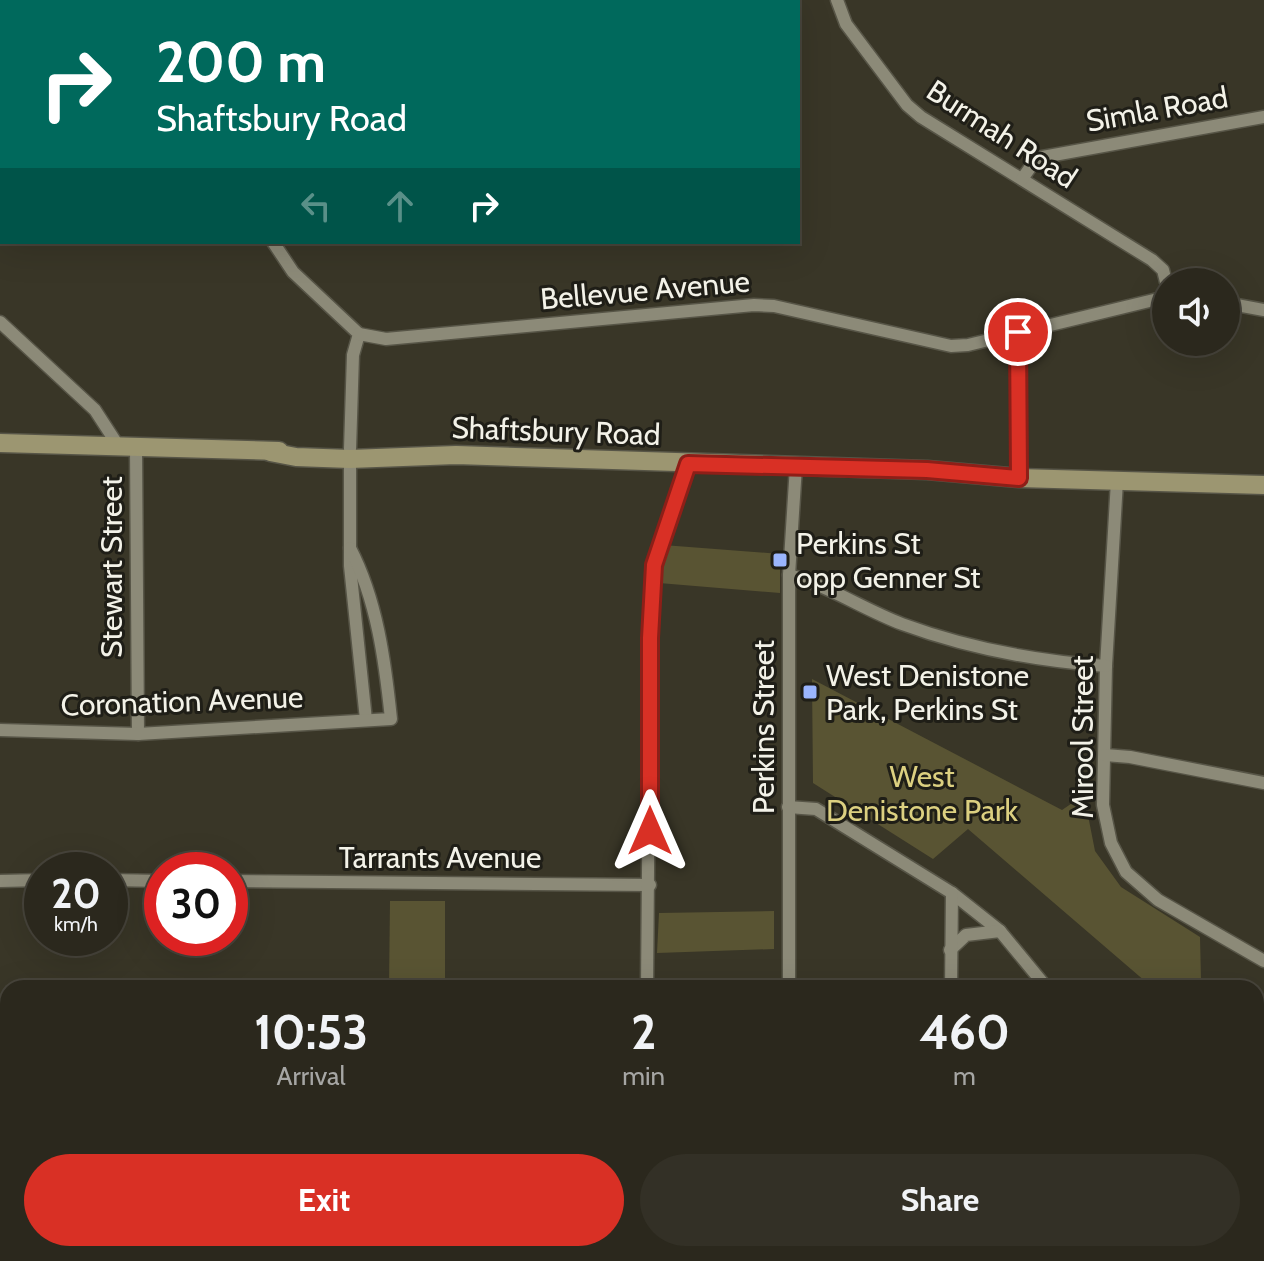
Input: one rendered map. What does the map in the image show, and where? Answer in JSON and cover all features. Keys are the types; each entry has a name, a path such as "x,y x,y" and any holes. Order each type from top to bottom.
{"street":[{"name":"Burmah Road","path":"837,0 846,24 907,105 1161,268"},
{"name":"Simla Road","path":"1022,179 1037,158 1264,117"},
{"path":"274,244 293,272 359,334 353,355 350,548 366,720 391,719 385,656 371,603 350,548"},
{"name":"Bellevue Avenue","path":"359,334 386,339 754,305 774,306 951,346 1152,300"},
{"path":"1240,306 1264,310"},
{"name":"Stewart Street","path":"0,322 95,410 127,447 138,734"},
{"path":"1018,332 1019,478"},
{"name":"Shaftsbury Road","path":"0,443 350,454 393,460 421,455 927,470 1019,478 1264,485"},
{"path":"647,980 650,638 654,565 688,464"},
{"name":"Perkins Street","path":"789,980 789,575 796,466"},
{"name":"Mirool Street","path":"1117,481 1106,666 1103,805 1111,843 1126,872 1158,900 1264,961"},
{"path":"789,575 817,584 899,623 938,636 1055,663 1106,666"},
{"name":"Coronation Avenue","path":"0,730 138,734 366,720"},
{"path":"1105,755 1264,783"},
{"path":"788,807 816,809 952,893 1000,931 1040,980"},
{"path":"0,881 24,880"},
{"name":"Tarrants Avenue","path":"248,881 650,885"},
{"path":"951,980 952,893"},
{"path":"950,950 966,935 1000,931"}],"green space":[{"path":"663,545 780,554 780,593 659,583"},
{"name":"West Denistone Park","path":"812,679 1062,810 1084,795 1095,851 1121,887 1200,937 1201,980 1144,980 968,829 933,859 813,783"},
{"path":"390,901 445,901 445,980 389,980"},
{"path":"774,911 774,949 657,953 659,913"}],"place":[{"name":"Perkins St opp Genner St","path":"780,560"},
{"name":"West Denistone Park, Perkins St","path":"810,692"}],"route":[{"path":"650,831 650,638 654,565 688,464 927,470 1019,478 1018,332"}]}
